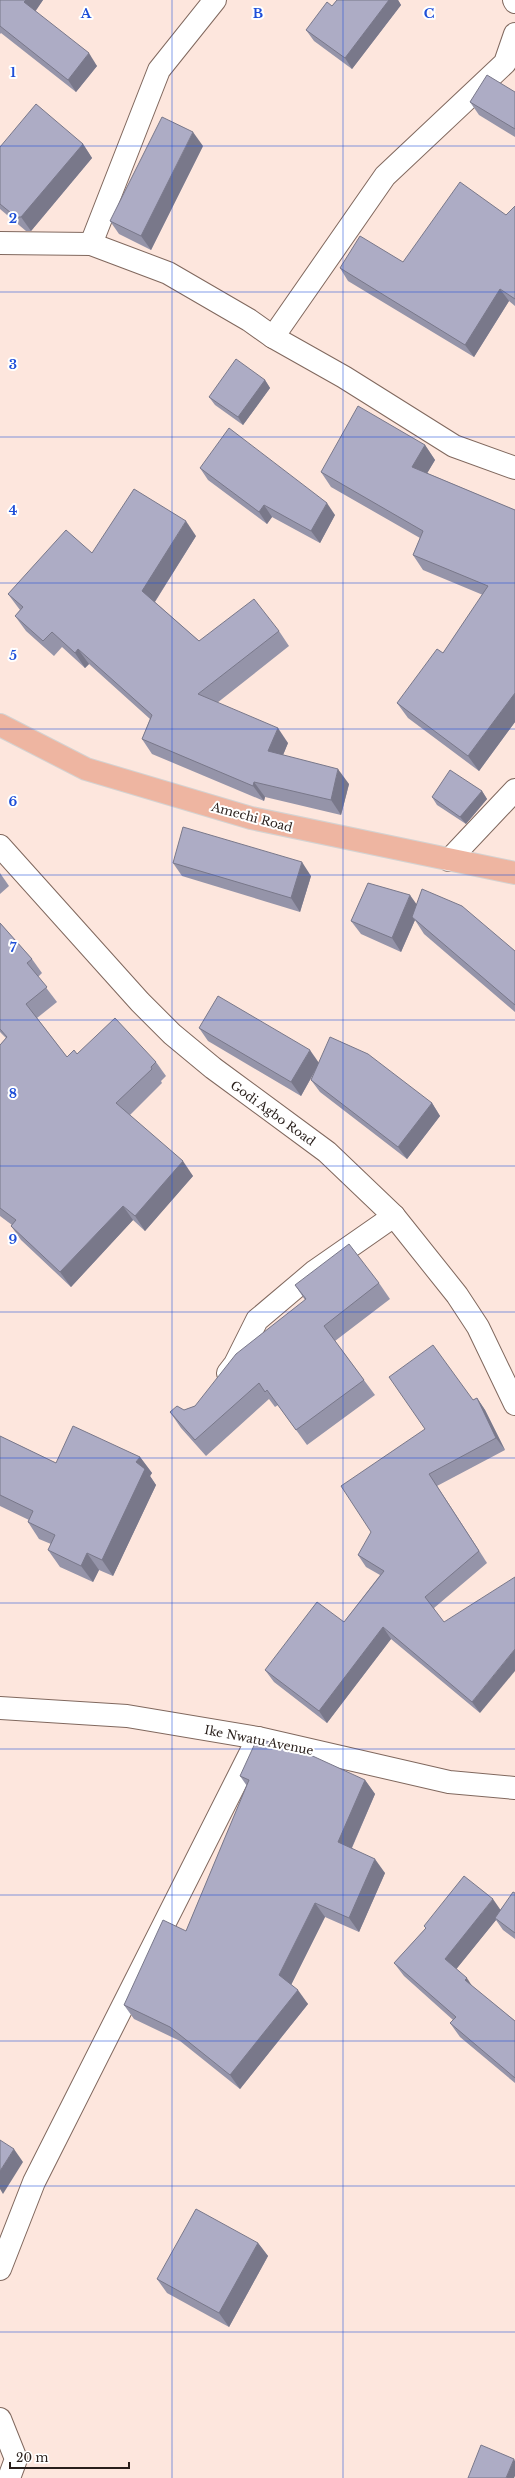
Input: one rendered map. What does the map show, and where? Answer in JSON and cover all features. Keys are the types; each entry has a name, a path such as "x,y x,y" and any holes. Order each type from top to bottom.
{"main road":[{"name":"Amechi Road","path":"0,725 86,769 251,818 515,874"}],"street":[{"path":"91,244 159,70 215,0"},
{"path":"273,337 385,176 505,63 515,34"},
{"path":"0,243 91,244 168,273 249,320 273,337 344,377 454,446 515,468"},
{"path":"449,860 515,790"},
{"name":"Godi Agbo Road","path":"0,846 140,1002 172,1034 213,1068 327,1152 394,1216 457,1295 478,1327 515,1404"},
{"path":"216,1388 235,1364 257,1320 315,1271 394,1216"},
{"name":"Ike Nwatu Avenue","path":"0,1708 127,1716 258,1738 449,1782 515,1788"},
{"path":"0,2269 34,2182 258,1738"},
{"path":"0,2419 16,2459 9,2478"}],"building":[{"path":"0,0 26,0 24,2 89,53 68,80 0,26"},
{"path":"337,0 389,0 345,58 306,30 327,2 332,6"},
{"path":"487,75 515,92 515,129 470,102"},
{"path":"36,104 83,144 21,217 16,217 0,204 0,147"},
{"path":"162,117 193,132 141,236 110,221"},
{"path":"460,182 506,215 515,206 515,299 500,289 465,345 340,268 360,236 403,262"},
{"path":"236,359 265,380 238,417 209,397"},
{"path":"358,406 425,445 412,467 515,510 515,693 468,756 397,703 437,649 443,653 488,586 413,555 423,531 321,472"},
{"path":"229,428 327,503 311,531 264,505 259,512 200,468"},
{"path":"134,489 186,521 142,591 199,641 254,599 279,631 198,694 278,728 268,751 338,769 331,800 254,782 253,786 142,739 152,715 78,649 75,653 52,632 43,641 15,616 23,607 8,594 66,530 92,553"},
{"path":"450,770 482,791 460,817 432,797"},
{"path":"183,827 302,862 291,898 173,863"},
{"path":"368,883 410,895 392,938 351,921"},
{"path":"422,889 462,906 515,951 515,1005 412,917"},
{"path":"0,923 32,959 27,963 47,987 26,1004 67,1057 74,1050 77,1054 115,1018 156,1062 151,1067 152,1069 116,1103 183,1161 135,1216 123,1206 60,1272 11,1226 16,1220 0,1208 0,1045 7,1037 0,1029"},
{"path":"218,996 310,1050 291,1082 199,1028"},
{"path":"330,1037 368,1054 432,1103 398,1147 311,1080"},
{"path":"349,1244 379,1283 324,1326 364,1380 296,1430 267,1390 265,1392 259,1383 195,1440 170,1412 177,1406 184,1410 195,1406 236,1354 306,1299 295,1285"},
{"path":"433,1345 473,1400 477,1398 496,1438 429,1474 479,1551 425,1597 444,1622 515,1577 515,1649 472,1702 383,1627 319,1711 265,1670 317,1602 344,1622 384,1571 358,1555 371,1532 341,1486 425,1429 389,1377"},
{"path":"73,1426 140,1457 136,1462 145,1469 102,1560 87,1553 81,1566 48,1550 55,1535 28,1522 33,1511 0,1495 0,1436 56,1463"},
{"path":"257,1739 293,1747 365,1780 338,1842 375,1859 349,1918 315,1903 279,1975 298,1990 230,2075 170,2027 124,2005 163,1920 186,1931 249,1780 240,1776"},
{"path":"464,1876 493,1899 445,1959 467,1978 465,1980 515,2021 515,2078 450,2023 456,2017 394,1963 426,1928 424,1926"},
{"path":"513,1892 515,1893 515,1933 495,1918"},
{"path":"0,2140 14,2149 0,2171"},
{"path":"196,2209 258,2243 219,2313 157,2279"},
{"path":"481,2445 514,2459 506,2478 468,2478"}]}
